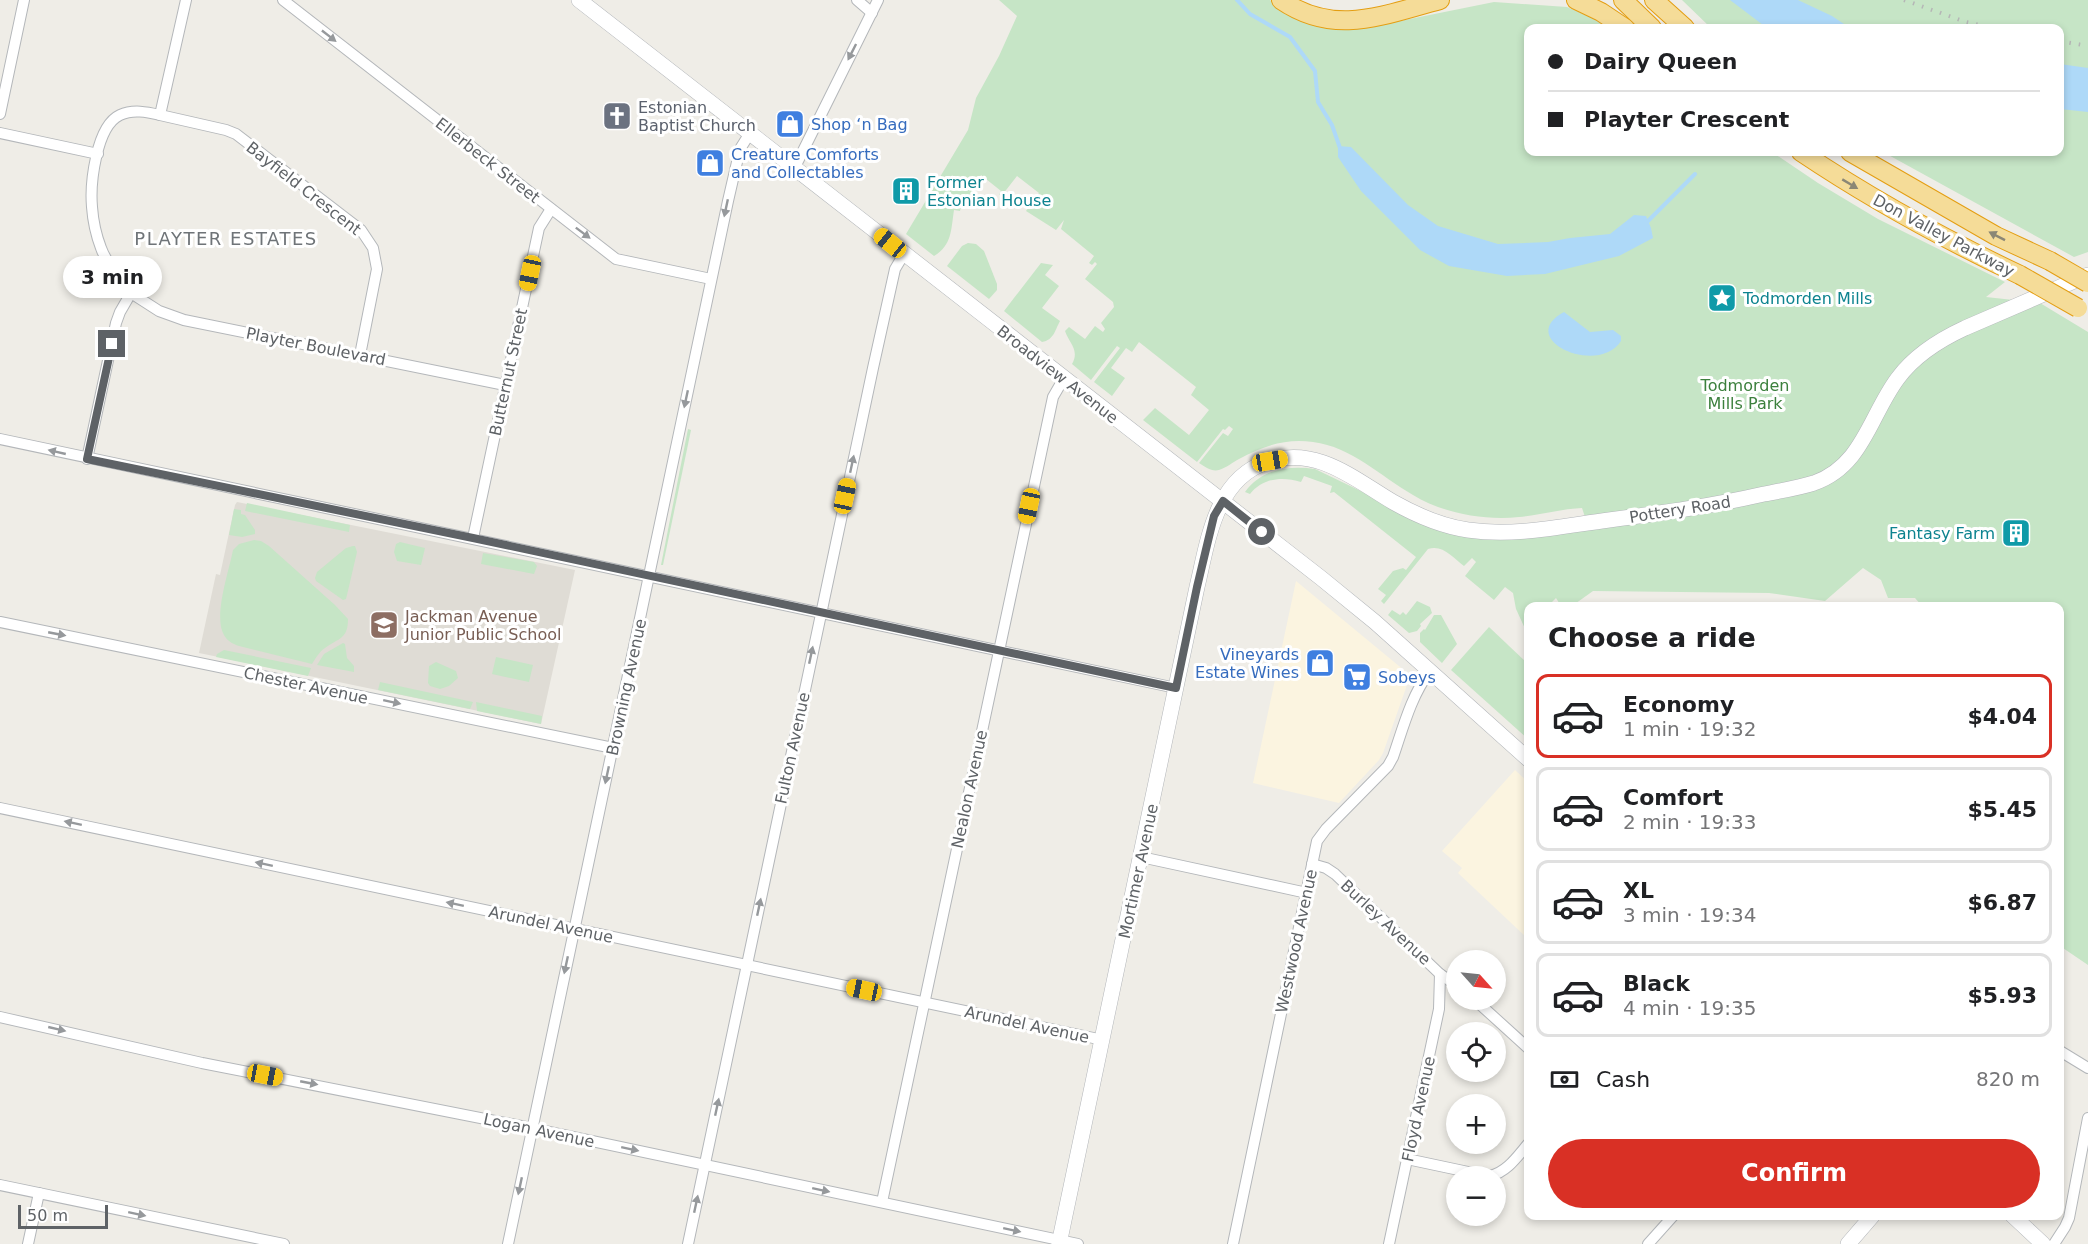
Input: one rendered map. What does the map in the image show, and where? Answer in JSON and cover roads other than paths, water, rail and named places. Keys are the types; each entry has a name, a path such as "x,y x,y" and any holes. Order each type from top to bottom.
{"highway":[{"path":"1281,0 1308,15 1350,21 1390,15 1440,0"},
{"path":"1301,0 1324,8 1356,11 1398,0"},
{"path":"1576,0 1619,24"},
{"path":"1623,0 1648,24"},
{"path":"1654,0 1681,24"},
{"name":"Don Valley Parkway","path":"1808,156 1906,217 2020,275 2083,311"},
{"name":"Don Valley Parkway","path":"1857,156 1996,236 2050,261 2088,283"}],"street":[{"path":"0,114 24,0"},
{"path":"160,115 186,0"},
{"name":"Ellerbeck Street","path":"283,0 616,259 711,279"},
{"name":"Broadview Avenue","path":"579,0 1321,578 1524,755"},
{"path":"857,0 872,13"},
{"path":"795,167 878,0"},
{"name":"Bayfield Crescent","path":"131,293 105,256 94,226 92,192 104,130 115,117 135,111 226,129 236,134 361,230 373,248 377,269 360,355"},
{"path":"0,133 98,154"},
{"name":"Browning Avenue","path":"508,1244 711,279 740,149 750,133"},
{"name":"Butternut Street","path":"473,538 539,228 551,209"},
{"name":"Fulton Avenue","path":"688,1244 820,612 895,268 904,254"},
{"name":"Pottery Road","path":"1223,501 1232,486 1254,467 1283,459 1309,458 1344,470 1394,502 1430,520 1446,526 1492,533 1687,510 1806,485 1828,477 1852,458 1898,378 1925,350 1965,328 2088,275"},
{"path":"87,459 116,323 131,293"},
{"name":"Playter Boulevard","path":"131,293 159,311 184,320 505,385"},
{"name":"Nealon Avenue","path":"882,1202 1053,397 1064,378"},
{"path":"0,440 1176,688"},
{"name":"Mortimer Avenue","path":"1060,1242 1197,587 1214,516 1223,501"},
{"name":"Chester Avenue","path":"0,622 613,748"},
{"name":"Westwood Avenue","path":"1233,1244 1312,864 1320,836 1376,780 1393,757 1414,697 1430,671"},
{"name":"Arundel Avenue","path":"0,808 1103,1040"},
{"path":"1141,857 1307,893"},
{"name":"Burley Avenue","path":"1312,864 1326,867 1335,874 1446,978"},
{"name":"Floyd Avenue","path":"1389,1244 1439,1009 1440,974"},
{"path":"1486,1010 1524,1044"},
{"name":"Logan Avenue","path":"0,1017 202,1063 705,1164 1060,1242 1078,1244"},
{"path":"2065,1058 2088,1068"},
{"path":"2054,1244 2068,1218 2088,1118"},
{"path":"1506,1170 1524,1149"},
{"path":"1407,1160 1446,1168"},
{"path":"0,1185 284,1244"},
{"path":"28,1244 39,1193"},
{"path":"1648,1244 1670,1220"},
{"path":"1848,1244 1869,1220"},
{"path":"2017,1220 2043,1244"}],"water":[{"path":"1730,0 1798,0 1844,24 1762,24"},
{"path":"2064,65 2088,68 2088,112 2064,109"},
{"path":"1338,146 1351,147 1408,205 1438,226 1498,244 1548,242 1610,234 1634,215 1646,216 1653,238 1619,256 1545,274 1507,276 1449,266 1420,250 1361,191 1338,157"},
{"path":"1564,312 1590,332 1613,330 1621,336 1621,341 1610,351 1595,355 1580,355 1565,350 1554,343 1549,333 1551,322"}],"waterway":[{"path":"1237,0 1250,14 1290,37 1315,71 1318,102 1332,125 1340,148"},
{"path":"1645,224 1695,174"}],"railway":[{"path":"1904,0 1975,24"},
{"path":"2064,42 2088,46"}],"place":[{"name":"Estonian Baptist Church","path":"617,116"},
{"name":"Shop ‘n Bag","path":"790,124"},
{"name":"Creature Comforts and Collectables","path":"710,163"},
{"name":"Former Estonian House","path":"906,191"},
{"name":"Todmorden Mills","path":"1722,298"},
{"name":"Fantasy Farm","path":"2016,533"},
{"name":"Jackman Avenue Junior Public School","path":"384,625"},
{"name":"Vineyards Estate Wines","path":"1320,663"},
{"name":"Sobeys","path":"1357,677"}],"district":[{"name":"PLAYTER ESTATES","path":"226,239"}],"park label":[{"name":"Todmorden Mills Park","path":"1745,394"}]}
